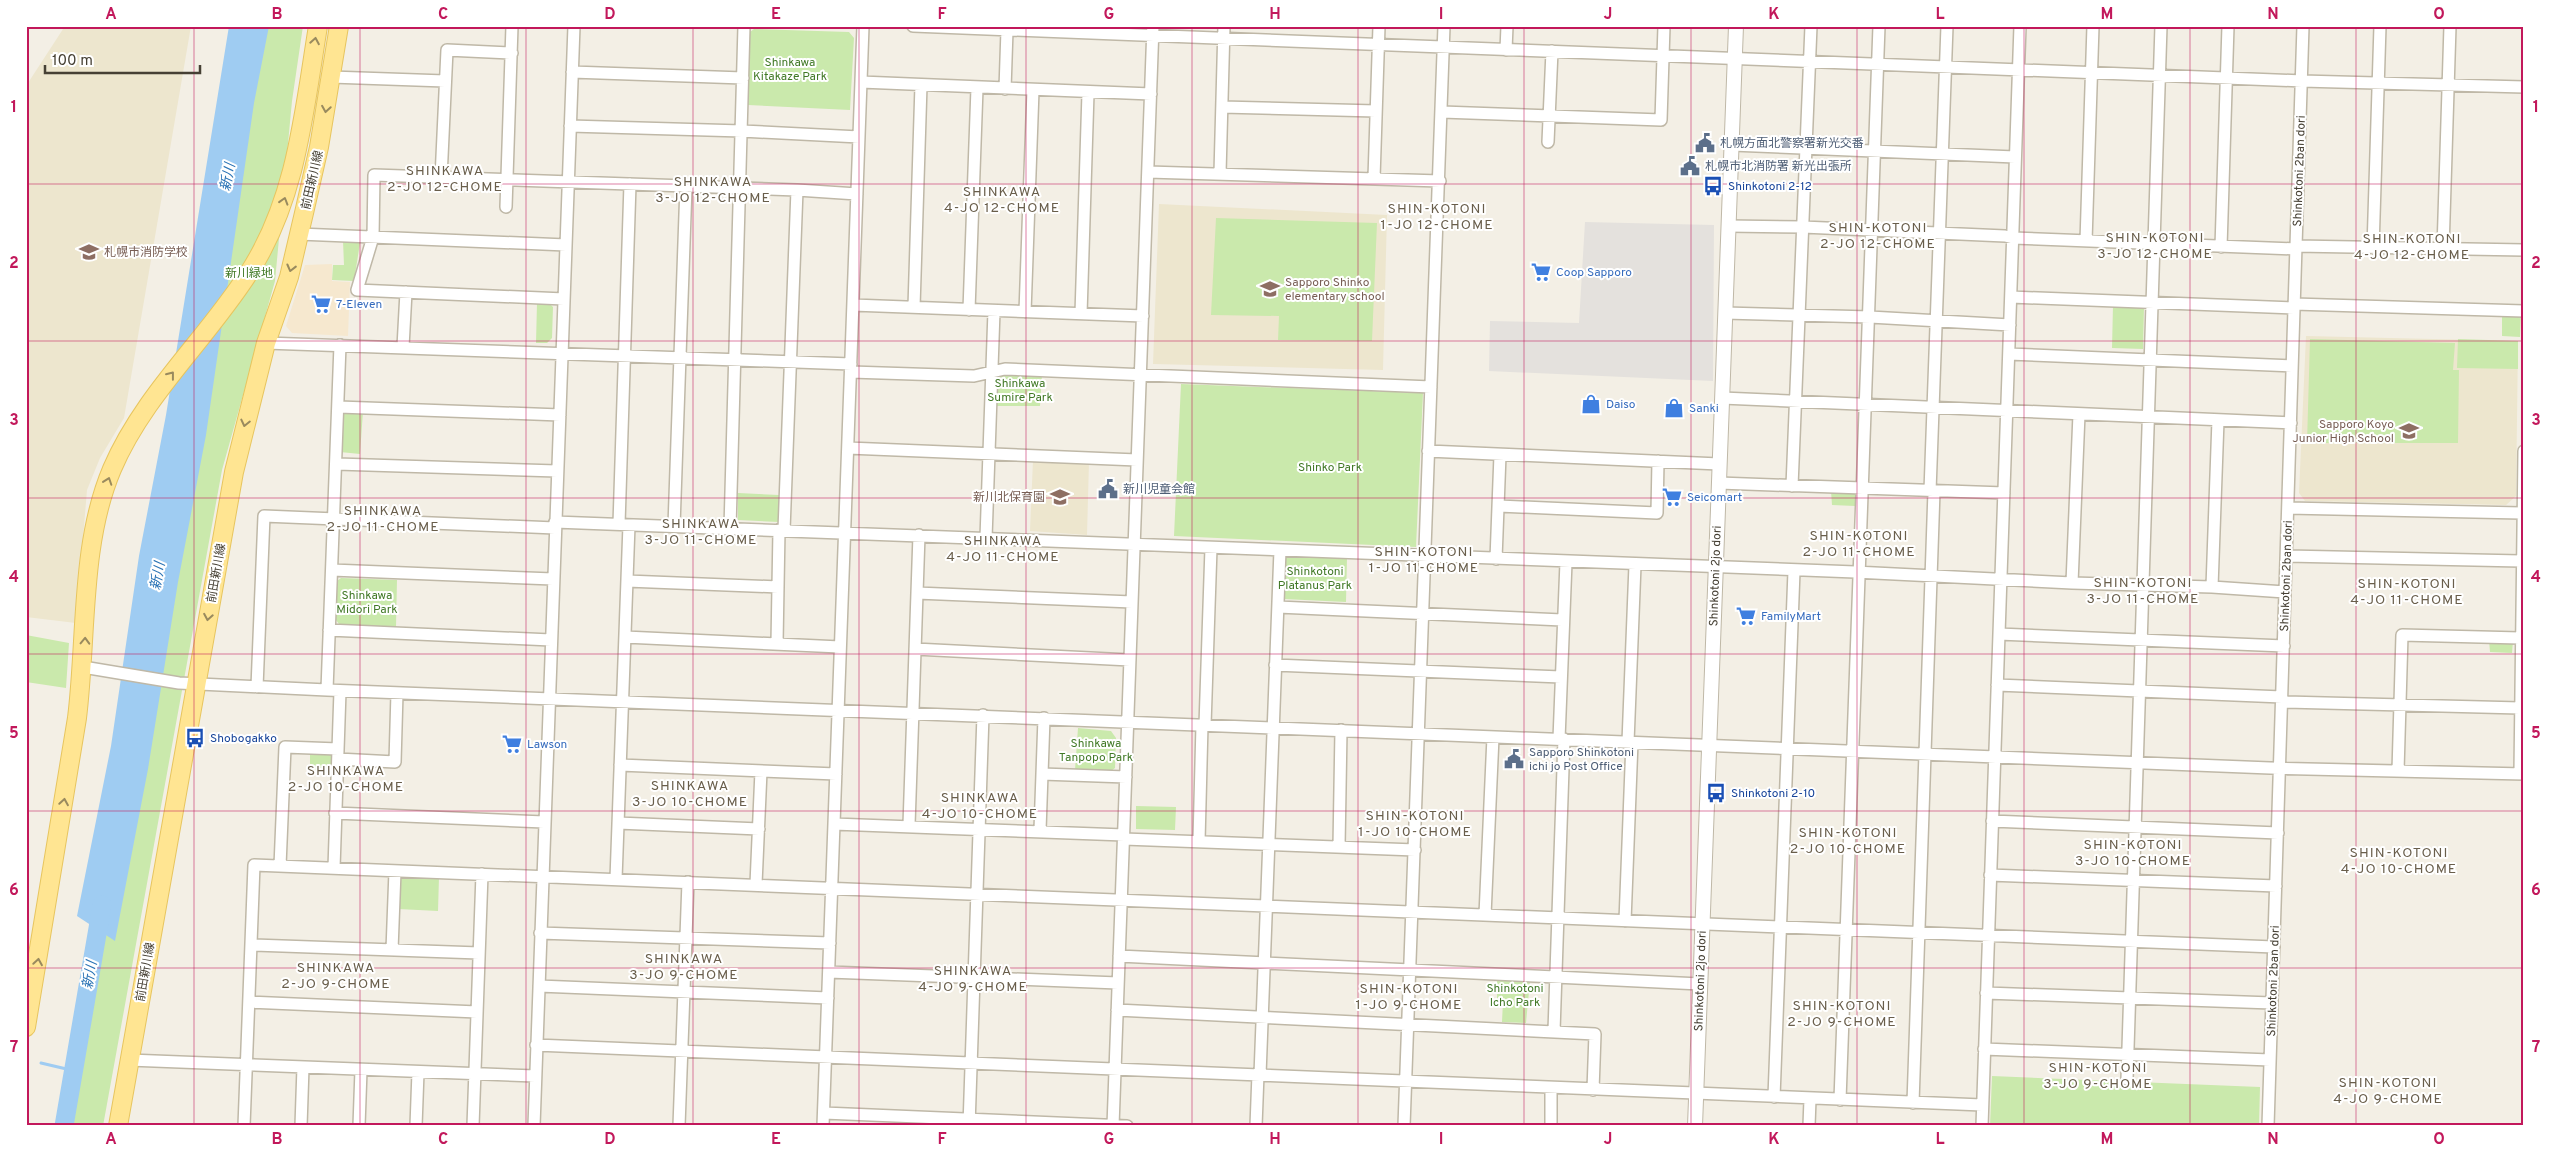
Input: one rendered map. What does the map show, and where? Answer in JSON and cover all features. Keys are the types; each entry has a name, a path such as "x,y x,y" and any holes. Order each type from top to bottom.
{"main road":[{"name":"前田新川線","path":"26,1027 77,718 83,667 89,558 97,512 112,469 141,413 235,293 265,245 282,207 294,166 318,26"},
{"name":"前田新川線","path":"118,1126 187,683 234,472 266,343 289,277 320,147 339,26"}],"street":[{"path":"506,207 512,26"},
{"path":"534,1126 548,699 574,26"},
{"path":"730,528 741,189 744,26"},
{"path":"823,1126 863,26"},
{"path":"913,26 1007,30 1153,31 1223,39 2159,76 2524,87"},
{"path":"1220,173 1224,26"},
{"path":"1374,178 1379,26"},
{"path":"1404,1126 1428,451 1440,181 1444,26"},
{"path":"1506,50 1507,26"},
{"path":"1442,112 1660,120 1664,26"},
{"name":"Shinkotoni 2jo dori","path":"1695,1126 1736,26"},
{"path":"1792,486 1811,26"},
{"path":"1840,1100 1848,930 1880,26"},
{"path":"1913,1103 1927,754 1933,406 1947,26"},
{"path":"1982,1126 2020,26"},
{"path":"2086,241 2093,26"},
{"path":"2127,1079 2161,26"},
{"path":"2221,246 2228,26"},
{"name":"Shinkotoni 2ban dori","path":"2268,1126 2303,26"},
{"path":"2373,248 2380,26"},
{"path":"2442,249 2450,26"},
{"path":"1005,89 1007,30"},
{"path":"1113,1125 1153,31"},
{"path":"441,178 447,50 512,53"},
{"path":"1548,142 1552,51"},
{"path":"572,72 743,78"},
{"path":"331,77 445,81"},
{"path":"861,82 1088,93 1151,94"},
{"path":"914,307 921,85"},
{"path":"969,310 977,88"},
{"path":"1025,312 1033,90"},
{"path":"1081,314 1088,93"},
{"path":"1222,107 1376,111"},
{"path":"570,126 742,131 859,137"},
{"path":"1732,145 1942,152 2015,157"},
{"path":"1148,172 1440,181"},
{"path":"564,299 357,290 373,237 374,175 797,190 857,194"},
{"path":"616,879 627,581 624,524 624,355 630,184"},
{"path":"674,526 686,186"},
{"path":"777,643 778,587 791,362 797,190"},
{"path":"1728,226 1803,226 2153,244 2296,248 2524,250"},
{"path":"299,234 566,245"},
{"path":"403,347 406,292"},
{"path":"2011,297 2524,311"},
{"path":"853,304 1143,316"},
{"path":"986,538 994,311"},
{"path":"1725,313 1870,317 2010,325"},
{"path":"266,343 735,359 974,376 1005,369 1431,386"},
{"path":"327,690 340,345"},
{"path":"2009,354 2292,366"},
{"path":"1722,398 2291,423"},
{"path":"339,407 560,415"},
{"path":"2072,583 2079,414"},
{"path":"2212,587 2218,420"},
{"path":"848,448 1137,460"},
{"path":"1428,451 1719,464"},
{"path":"83,667 187,683 340,691 1128,721 2137,763 2522,774 2520,638 2521,513 2524,451"},
{"path":"1496,559 1500,455"},
{"path":"1498,506 1657,513 1658,461"},
{"path":"337,464 557,471"},
{"path":"1719,483 2004,493"},
{"path":"2288,508 2521,513"},
{"path":"257,686 264,516 555,525 624,524 919,535 2072,583 2142,584 2285,592"},
{"path":"909,825 919,535"},
{"path":"1199,841 1211,548"},
{"path":"1256,1126 1280,550"},
{"path":"2286,556 2521,561"},
{"path":"1554,1031 1558,918 1561,739 1560,677 1566,562"},
{"path":"1625,921 1635,565"},
{"path":"332,570 553,579"},
{"path":"1774,1097 1794,571"},
{"path":"627,581 778,587"},
{"path":"917,593 1132,602"},
{"path":"1278,607 1562,620"},
{"path":"329,630 551,640"},
{"path":"1999,634 2141,638 2284,646"},
{"path":"2398,771 2402,635 2520,638"},
{"path":"625,637 840,647"},
{"path":"915,649 1130,660"},
{"path":"1275,665 1560,677"},
{"path":"1997,685 2139,689 2400,707 2520,708"},
{"path":"334,868 340,691"},
{"path":"280,866 285,748 395,762 397,693"},
{"path":"969,1123 983,716"},
{"path":"1040,830 1044,718"},
{"path":"1340,847 1341,730"},
{"path":"1485,915 1493,736"},
{"path":"620,765 836,774"},
{"path":"756,884 761,771"},
{"path":"1042,774 1126,777"},
{"path":"335,813 544,822"},
{"path":"1992,821 2278,833"},
{"path":"618,823 759,828"},
{"path":"834,824 1040,830 1199,841 1415,850"},
{"path":"244,1126 254,865 2274,947"},
{"path":"392,950 395,871"},
{"path":"473,1126 482,874"},
{"path":"1990,875 2276,886"},
{"path":"679,1126 688,882"},
{"path":"540,933 686,936 830,943"},
{"path":"251,944 479,953"},
{"path":"1119,956 1700,984"},
{"path":"829,972 1118,983"},
{"path":"539,986 828,998"},
{"path":"1986,993 2272,1003"},
{"path":"249,1002 477,1012"},
{"path":"1117,1010 1594,1034 1593,1090"},
{"path":"536,1045 1259,1074 1696,1095 1982,1105"},
{"path":"1984,1048 2270,1060"},
{"path":"129,1060 535,1076"},
{"path":"301,1126 303,1067"},
{"path":"359,1126 361,1070"},
{"path":"416,1126 418,1072"},
{"path":"1551,1088 1551,1126"},
{"path":"1809,1126 1810,1099"},
{"path":"824,1113 969,1123 1127,1126"}],"shaded area":[{"name":"札幌市消防学校","path":"65,26 191,26 124,418 100,458 87,490 76,623 26,617 26,86"},
{"name":"Sapporo Shinko elementary school","path":"1159,204 1387,215 1383,370 1153,364"},
{"path":"1585,222 1714,225 1713,381 1489,371 1490,321 1579,323"},
{"name":"7-Eleven","path":"332,264 332,281 350,282 348,336 292,333 286,326 305,265"},
{"name":"Sapporo Koyo Junior High School","path":"2306,336 2518,341 2516,496 2506,505 2305,501 2299,493"},
{"name":"新川北保育園","path":"1033,460 1089,462 1087,535 1030,531"}],"green space":[{"name":"新川緑地","path":"263,26 303,26 292,101 275,281 222,470 103,1126 70,1126 109,891"},
{"name":"Shinkawa Kitakaze Park","path":"754,29 849,32 854,38 850,110 748,105 750,32"},
{"path":"1216,218 1377,223 1372,341 1278,340 1279,316 1211,315"},
{"path":"343,241 360,243 354,281 332,280 333,265 344,265"},
{"path":"537,303 550,304 553,307 552,338 547,343 536,343"},
{"path":"2113,305 2144,307 2143,349 2112,348"},
{"path":"2502,313 2521,314 2520,337 2502,336"},
{"path":"2310,339 2455,343 2453,370 2459,370 2458,443 2307,443"},
{"path":"2458,339 2518,341 2518,369 2457,368"},
{"name":"Shinkawa Sumire Park","path":"1007,373 1042,375 1040,406 997,406 998,378"},
{"name":"Shinko Park","path":"1181,384 1423,393 1416,547 1174,536"},
{"path":"342,410 363,411 360,454 340,452"},
{"path":"1831,491 1856,493 1855,506 1832,505"},
{"path":"738,493 779,495 779,522 738,520"},
{"name":"Shinkotoni Platanus Park","path":"1285,555 1347,557 1346,602 1284,599"},
{"name":"Shinkawa Midori Park","path":"341,578 397,580 396,627 339,624 336,620 337,581"},
{"path":"26,635 69,643 66,688 26,682"},
{"path":"2489,640 2513,641 2512,653 2490,652"},
{"name":"Shinkawa Tanpopo Park","path":"1078,728 1111,731 1116,738 1115,768 1111,771 1075,770"},
{"path":"310,752 331,753 331,773 310,772"},
{"path":"1136,806 1176,807 1175,830 1136,829"},
{"path":"400,875 439,877 438,911 398,909"},
{"name":"Shinkotoni Icho Park","path":"1497,979 1530,981 1526,1023 1502,1022 1503,1001 1497,1001"},
{"path":"1992,1076 2260,1087 2259,1126 1990,1126"}],"water":[{"path":"229,26 269,26 254,103 206,435 178,582 148,769 115,941 77,916 111,746 139,556 166,415"}],"waterway":[{"name":"新川","path":"64,1126 102,905"},
{"path":"41,1063 75,1071"}],"place":[{"name":"札幌方面北警察署新光交番","path":"1705,143"},
{"name":"札幌市北消防署 新光出張所","path":"1690,166"},
{"name":"Shinkotoni 2-12","path":"1713,186"},
{"name":"札幌市消防学校","path":"89,252"},
{"name":"Coop Sapporo","path":"1541,272"},
{"name":"Sapporo Shinko elementary school","path":"1270,289"},
{"name":"7-Eleven","path":"321,304"},
{"name":"Daiso","path":"1591,404"},
{"name":"Sanki","path":"1674,408"},
{"name":"Sapporo Koyo Junior High School","path":"2409,431"},
{"name":"新川児童会館","path":"1108,489"},
{"name":"新川北保育園","path":"1060,497"},
{"name":"Seicomart","path":"1672,497"},
{"name":"FamilyMart","path":"1746,616"},
{"name":"Shobogakko","path":"195,738"},
{"name":"Lawson","path":"512,744"},
{"name":"Sapporo Shinkotoni ichi jo Post Office","path":"1514,759"},
{"name":"Shinkotoni 2-10","path":"1716,793"}],"district":[{"name":"SHINKAWA 2-JO 12-CHOME","path":"445,178"},
{"name":"SHINKAWA 3-JO 12-CHOME","path":"713,190"},
{"name":"SHINKAWA 4-JO 12-CHOME","path":"1002,200"},
{"name":"SHIN-KOTONI 1-JO 12-CHOME","path":"1437,216"},
{"name":"SHIN-KOTONI 2-JO 12-CHOME","path":"1878,236"},
{"name":"SHIN-KOTONI 3-JO 12-CHOME","path":"2155,246"},
{"name":"SHIN-KOTONI 4-JO 12-CHOME","path":"2412,246"},
{"name":"SHINKAWA 2-JO 11-CHOME","path":"383,518"},
{"name":"SHINKAWA 3-JO 11-CHOME","path":"701,532"},
{"name":"SHIN-KOTONI 2-JO 11-CHOME","path":"1859,544"},
{"name":"SHINKAWA 4-JO 11-CHOME","path":"1003,548"},
{"name":"SHIN-KOTONI 1-JO 11-CHOME","path":"1424,560"},
{"name":"SHIN-KOTONI 3-JO 11-CHOME","path":"2143,590"},
{"name":"SHIN-KOTONI 4-JO 11-CHOME","path":"2407,592"},
{"name":"SHINKAWA 2-JO 10-CHOME","path":"346,778"},
{"name":"SHINKAWA 3-JO 10-CHOME","path":"690,794"},
{"name":"SHINKAWA 4-JO 10-CHOME","path":"980,806"},
{"name":"SHIN-KOTONI 1-JO 10-CHOME","path":"1415,824"},
{"name":"SHIN-KOTONI 2-JO 10-CHOME","path":"1848,840"},
{"name":"SHIN-KOTONI 3-JO 10-CHOME","path":"2133,852"},
{"name":"SHIN-KOTONI 4-JO 10-CHOME","path":"2399,860"},
{"name":"SHINKAWA 3-JO 9-CHOME","path":"684,966"},
{"name":"SHINKAWA 2-JO 9-CHOME","path":"336,976"},
{"name":"SHINKAWA 4-JO 9-CHOME","path":"973,978"},
{"name":"SHIN-KOTONI 1-JO 9-CHOME","path":"1409,996"},
{"name":"SHIN-KOTONI 2-JO 9-CHOME","path":"1842,1014"},
{"name":"SHIN-KOTONI 3-JO 9-CHOME","path":"2098,1076"},
{"name":"SHIN-KOTONI 4-JO 9-CHOME","path":"2388,1090"}]}
